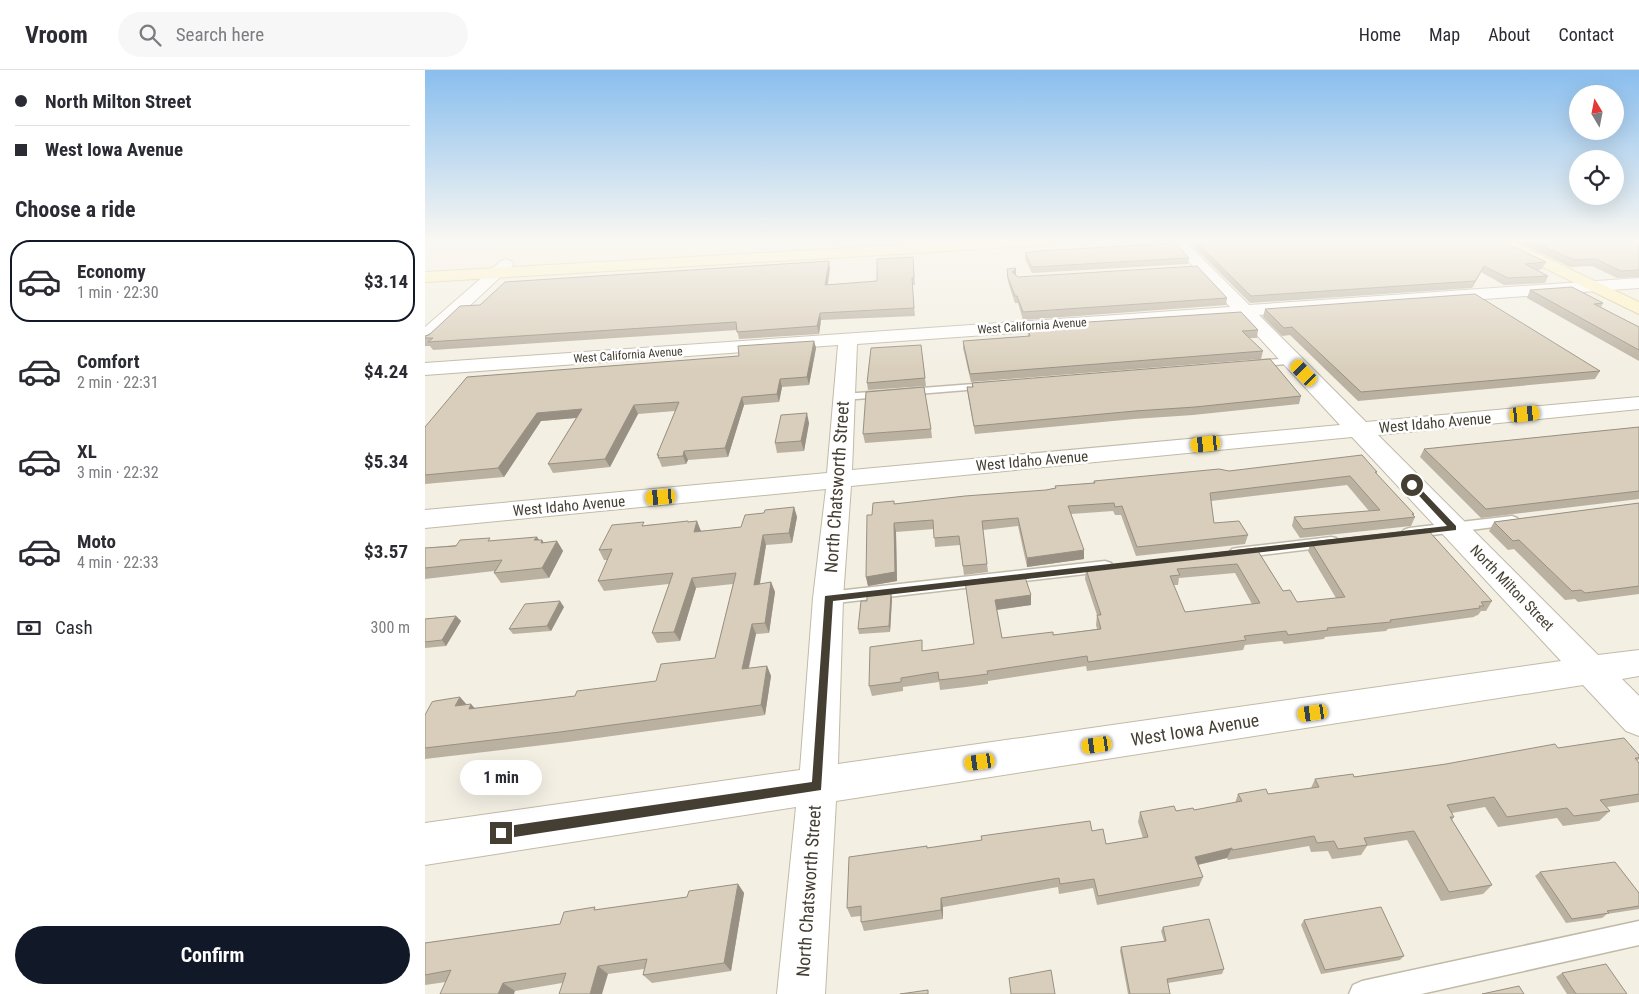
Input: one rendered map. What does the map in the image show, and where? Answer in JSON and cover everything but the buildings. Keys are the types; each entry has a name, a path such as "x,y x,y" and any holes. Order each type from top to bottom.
{"main road":[{"path":"1588,284 1639,309"}],"street":[{"path":"425,337 483,284"},
{"name":"North Milton Street","path":"1215,284 1244,310 1639,720"},
{"name":"West California Avenue","path":"425,369 1621,284"},
{"name":"North Chatsworth Street","path":"801,994 848,339"},
{"name":"West Idaho Avenue","path":"425,520 1639,403"},
{"name":"West Iowa Avenue","path":"425,844 1639,663"}],"lane":[{"path":"1244,365 1293,361"},
{"path":"844,397 1000,385"},
{"path":"1394,535 1532,518"},
{"path":"1225,554 1345,540"},
{"path":"828,598 1116,566"},
{"path":"1362,994 1639,933"}],"route":[{"path":"501,833 817,786 828,598 1454,528 1412,485"}]}
